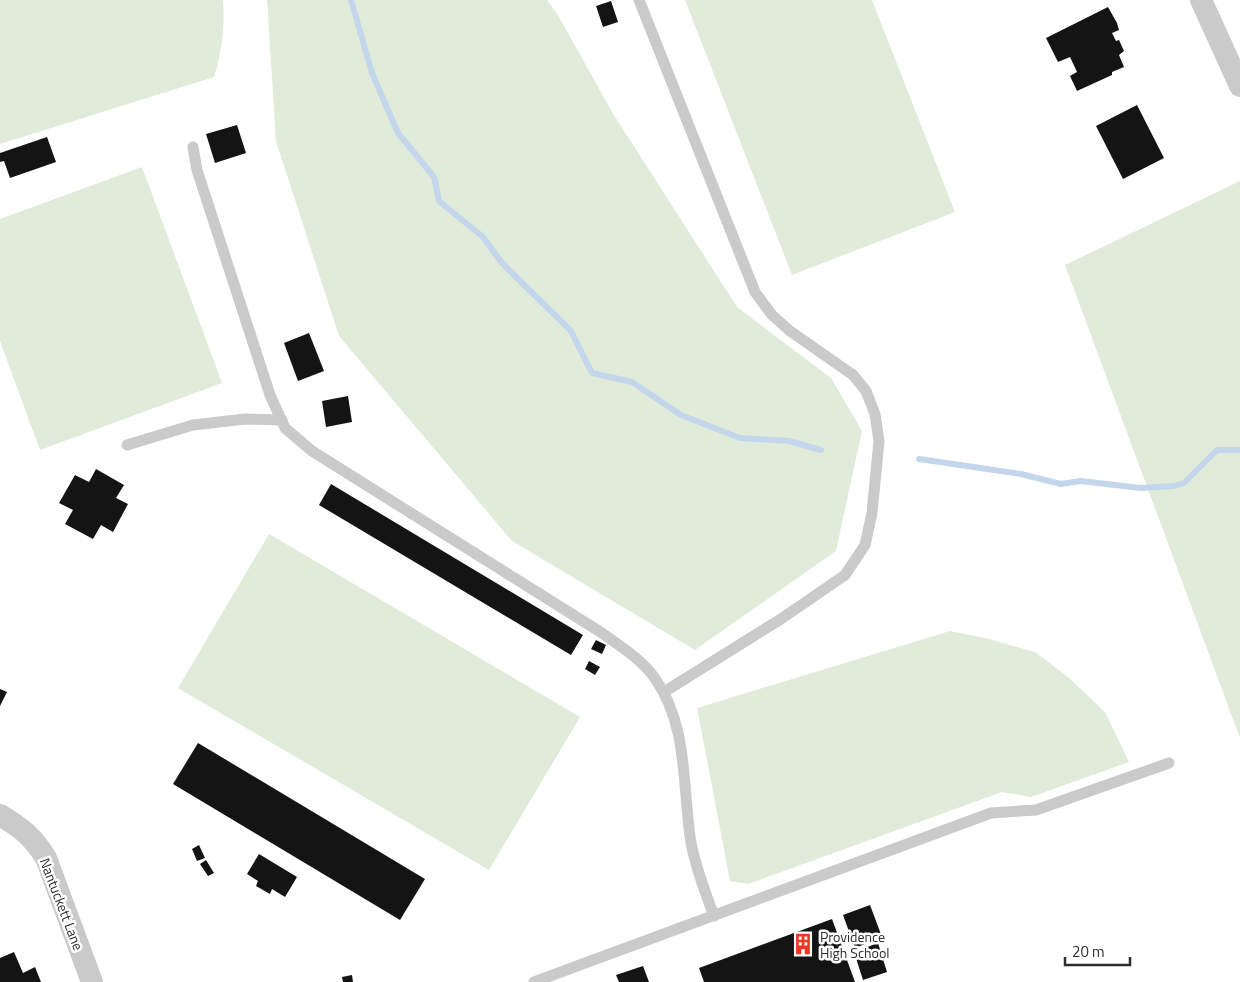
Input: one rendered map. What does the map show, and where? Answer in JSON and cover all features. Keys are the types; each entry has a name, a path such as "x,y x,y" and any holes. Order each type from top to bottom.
{"street":[{"path":"1201,0 1240,86"},
{"name":"Nantuckett Lane","path":"0,815 22,829 35,841 46,858 92,982"}],"lane":[{"path":"639,0 755,292 772,315 790,331 853,374 866,391 875,414 879,441 872,513 866,545 845,575 781,619 664,692"},
{"path":"193,147 197,170 270,395 285,428 312,452 609,638 631,654 653,675 664,692 676,722 682,749 691,842 699,876 714,916"},
{"path":"127,445 192,425 246,419 282,420"},
{"path":"534,982 991,813 1036,810 1169,763"}],"green space":[{"path":"0,0 223,0 224,20 222,39 214,77 0,144"},
{"path":"267,0 547,0 558,15 612,112 737,307 831,378 862,431 836,551 695,650 512,541 339,336 276,141"},
{"path":"685,0 872,0 955,212 792,275"},
{"path":"142,167 222,383 40,450 0,341 0,219"},
{"path":"1240,181 1240,738 1065,265"},
{"path":"269,534 580,717 489,870 178,688"},
{"path":"950,631 985,638 1035,652 1068,677 1105,712 1129,762 1031,797 1002,792 748,884 730,881 697,708"}],"building":[{"path":"611,1 618,22 603,27 596,6"},
{"path":"1108,7 1119,30 1112,33 1116,41 1119,40 1124,51 1119,55 1124,67 1112,72 1112,75 1077,91 1070,76 1077,72 1070,57 1058,62 1046,38"},
{"path":"1137,105 1164,158 1123,179 1096,126"},
{"path":"237,125 246,153 215,163 206,134"},
{"path":"47,137 56,162 10,178 4,161 0,162 0,153"},
{"path":"309,333 324,371 298,381 284,343"},
{"path":"348,396 352,422 326,427 322,401"},
{"path":"96,469 124,485 116,498 128,504 113,532 101,525 93,539 65,524 73,510 59,503 75,475 89,482"},
{"path":"331,484 583,635 571,655 319,505"},
{"path":"596,640 606,645 602,654 591,649"},
{"path":"589,661 600,667 595,675 585,669"},
{"path":"0,689 7,692 0,706"},
{"path":"198,743 425,879 400,920 173,784"},
{"path":"199,845 205,858 197,861 192,849"},
{"path":"259,854 297,877 285,897 272,889 270,894 256,886 258,881 247,874"},
{"path":"206,860 214,873 208,876 200,864"},
{"path":"870,905 882,937 855,948 843,915"},
{"name":"Providence High School","path":"832,919 855,982 704,982 699,968"},
{"path":"878,943 887,972 863,980 854,952"},
{"path":"14,952 23,973 35,967 41,982 0,982 0,958"},
{"path":"643,966 649,982 619,982 616,975"},
{"path":"352,975 353,982 343,982 342,977"}],"waterway":[{"path":"351,0 372,73 398,133 434,177 439,201 483,237 502,263 571,331 592,373 632,382 681,415 740,438 789,441 821,450"},
{"path":"919,459 1021,474 1061,484 1081,481 1141,488 1174,486 1184,483 1217,450 1240,450"}],"place":[{"name":"Providence High School","path":"803,944"}]}
